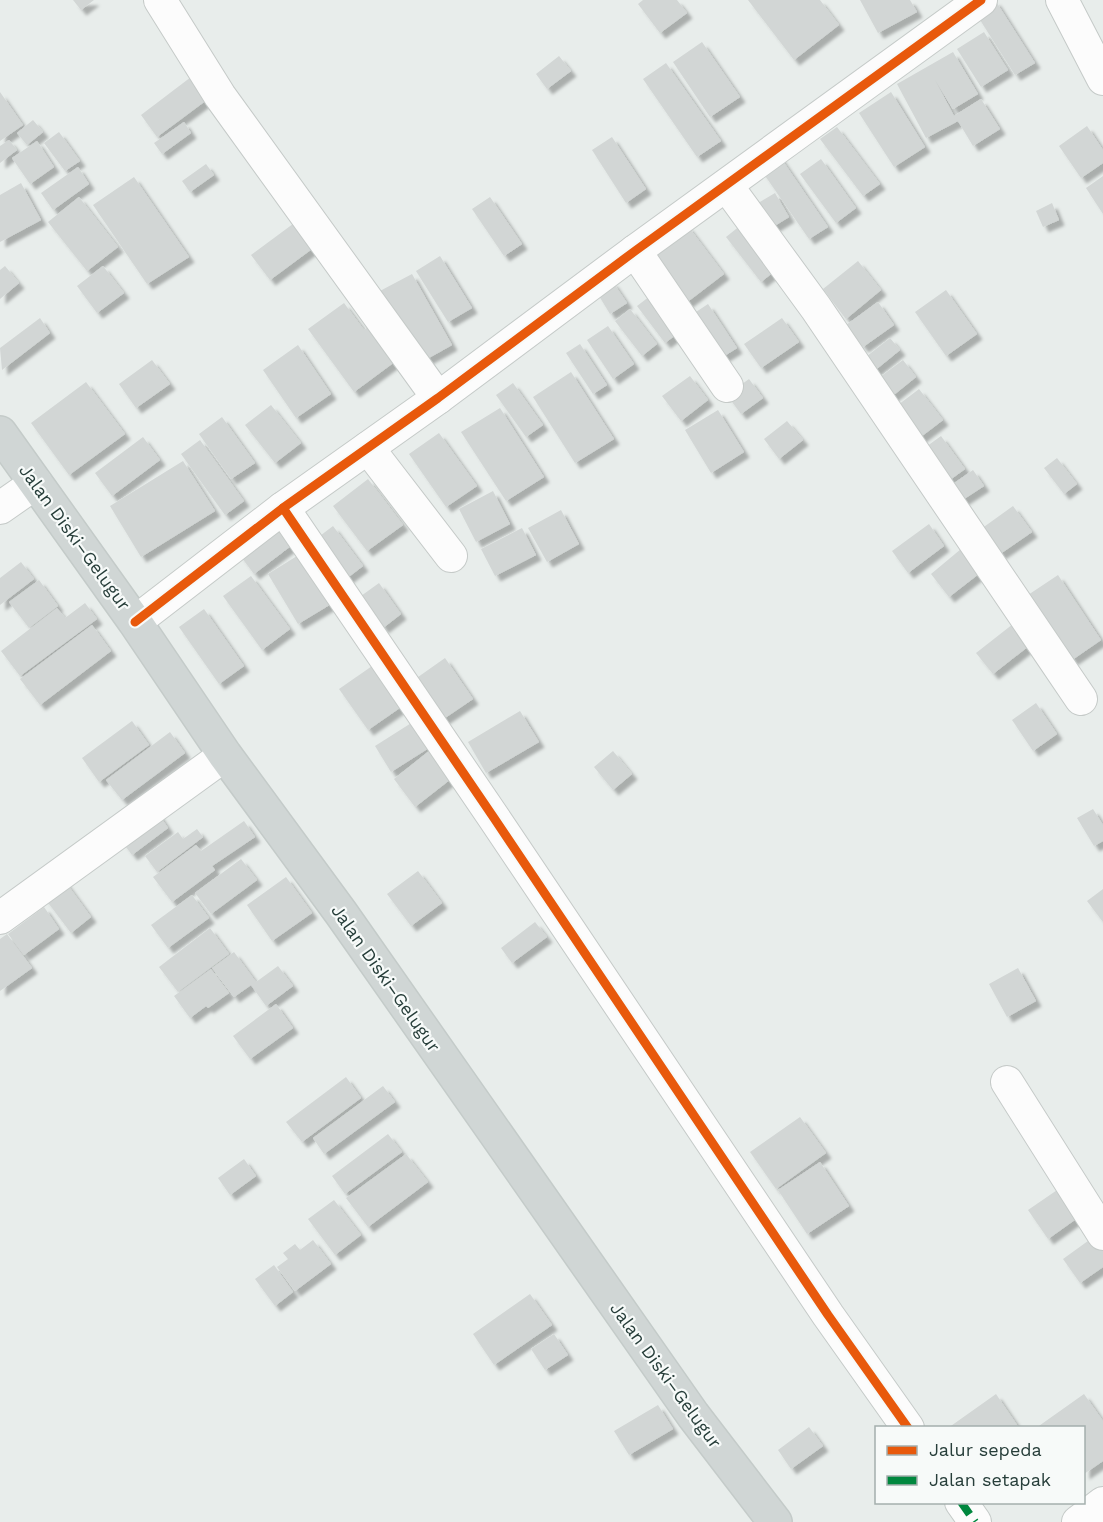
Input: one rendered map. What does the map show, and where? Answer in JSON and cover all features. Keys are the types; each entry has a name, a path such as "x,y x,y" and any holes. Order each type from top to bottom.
{"main road":[{"name":"Jalan Diski–Gelugur","path":"0,433 135,622 225,755 341,913 693,1415 775,1522"}],"street":[{"path":"160,0 220,96 438,398"},
{"path":"135,622 283,508 438,398 635,251 727,186 950,9 981,0"},
{"path":"1062,0 1103,79"},
{"path":"727,186 816,308 1081,699"},
{"path":"635,251 727,386"},
{"path":"368,448 450,556"},
{"path":"0,508 36,483"},
{"path":"283,508 828,1315 907,1426"},
{"path":"0,918 225,755"},
{"path":"1007,1082 1103,1234"},
{"path":"1078,1522 1103,1503"},
{"path":"962,1504 975,1522"}],"building":[{"path":"73,0 94,0 81,10"},
{"path":"643,0 677,0 687,13 660,33 638,4"},
{"path":"748,0 820,0 839,25 794,60"},
{"path":"860,0 910,0 917,12 878,33"},
{"path":"995,0 1035,63 1015,75 975,12"},
{"path":"984,32 1008,70 981,87 957,49"},
{"path":"702,42 740,97 710,117 673,62"},
{"path":"953,52 978,94 953,109 935,80 954,116 981,99 1000,129 973,146 958,121 926,138 897,84"},
{"path":"559,56 571,71 547,89 536,74"},
{"path":"666,63 721,141 697,157 643,79"},
{"path":"191,77 208,99 157,137 141,115"},
{"path":"0,92 23,125 0,141"},
{"path":"891,92 925,147 894,167 859,113"},
{"path":"33,120 43,132 27,145 17,133"},
{"path":"184,122 191,133 162,154 154,143"},
{"path":"1087,126 1103,150 1103,163 1081,178 1059,146"},
{"path":"837,127 880,184 863,196 820,139"},
{"path":"59,132 80,161 65,171 44,143"},
{"path":"612,137 646,189 626,203 592,150"},
{"path":"9,140 17,150 0,163 0,146"},
{"path":"37,141 54,167 30,184 12,158"},
{"path":"778,154 828,227 809,239 759,167"},
{"path":"821,159 856,208 836,223 800,174"},
{"path":"206,164 214,175 190,192 182,181"},
{"path":"78,167 89,184 53,210 41,193"},
{"path":"1103,176 1103,214 1086,188"},
{"path":"134,177 189,257 147,284 93,205"},
{"path":"21,183 41,220 0,242 0,195"},
{"path":"775,193 789,217 768,230 753,206"},
{"path":"79,197 118,247 87,271 48,222"},
{"path":"490,197 522,244 504,256 472,209"},
{"path":"1052,203 1059,220 1043,227 1036,211"},
{"path":"301,218 320,243 270,280 251,255"},
{"path":"746,221 781,266 761,282 726,237"},
{"path":"687,225 724,274 686,303 649,254"},
{"path":"440,256 472,308 448,322 416,271"},
{"path":"858,261 881,290 846,319 823,289"},
{"path":"5,266 19,283 0,299 0,270"},
{"path":"103,266 124,293 97,313 77,286"},
{"path":"412,274 452,345 418,364 378,292"},
{"path":"612,281 627,303 610,314 596,291"},
{"path":"946,290 977,334 946,356 915,312"},
{"path":"654,293 682,330 665,343 637,306"},
{"path":"878,302 894,325 863,347 846,325"},
{"path":"344,303 364,330 378,320 404,355 354,392 308,329"},
{"path":"708,304 737,348 718,360 690,316"},
{"path":"630,309 657,344 642,356 615,321"},
{"path":"40,318 50,333 2,370 0,348"},
{"path":"782,318 799,342 761,368 744,344"},
{"path":"608,326 634,364 613,379 587,340"},
{"path":"890,338 900,350 873,372 862,360"},
{"path":"580,344 607,385 593,394 566,353"},
{"path":"298,345 331,394 296,418 263,370"},
{"path":"152,360 170,384 136,408 119,384"},
{"path":"903,360 916,377 890,398 876,380"},
{"path":"571,372 614,439 575,463 533,397"},
{"path":"690,376 708,400 681,421 662,396"},
{"path":"749,379 763,398 741,414 727,395"},
{"path":"86,382 125,434 69,475 31,423"},
{"path":"513,383 543,425 526,437 496,395"},
{"path":"919,389 943,420 918,439 894,408"},
{"path":"271,405 301,443 275,463 245,425"},
{"path":"500,408 544,477 506,501 461,432"},
{"path":"718,410 744,452 711,473 685,430"},
{"path":"222,417 255,463 231,479 199,434"},
{"path":"787,421 803,440 779,459 764,439"},
{"path":"439,433 477,486 446,507 409,454"},
{"path":"941,436 965,469 947,482 923,449"},
{"path":"143,437 160,460 112,496 95,473"},
{"path":"200,440 244,501 225,515 181,454"},
{"path":"1057,458 1077,484 1064,494 1044,468"},
{"path":"183,461 215,511 141,557 110,506"},
{"path":"973,470 984,486 961,501 950,486"},
{"path":"368,479 403,525 367,551 333,506"},
{"path":"493,491 510,524 476,542 459,509"},
{"path":"1013,506 1032,532 1000,554 981,529"},
{"path":"561,510 579,544 547,562 528,528"},
{"path":"285,520 300,539 254,574 239,554"},
{"path":"929,524 944,546 908,573 892,551"},
{"path":"333,526 363,566 342,582 312,542"},
{"path":"522,528 536,555 495,576 481,549"},
{"path":"961,549 980,573 949,597 931,574"},
{"path":"305,551 336,601 298,624 268,574"},
{"path":"21,562 34,579 0,605 0,578"},
{"path":"1058,575 1101,640 1072,660 1028,595"},
{"path":"251,576 290,629 262,650 223,596"},
{"path":"39,580 58,606 29,628 9,602"},
{"path":"379,583 401,614 383,628 361,596"},
{"path":"85,603 97,619 20,676 1,651 57,608 65,618"},
{"path":"204,609 244,666 219,684 179,627"},
{"path":"1013,624 1030,645 993,674 976,653"},
{"path":"92,625 111,651 40,705 20,679"},
{"path":"445,658 473,699 439,722 411,682"},
{"path":"375,664 404,705 368,730 339,689"},
{"path":"1036,703 1057,734 1033,751 1012,720"},
{"path":"520,711 539,742 486,773 468,742"},
{"path":"416,720 432,746 391,772 375,746"},
{"path":"132,721 149,745 99,782 82,758"},
{"path":"170,732 185,753 122,800 106,780"},
{"path":"434,747 456,775 415,807 394,779"},
{"path":"613,751 632,774 613,790 594,767"},
{"path":"155,809 168,828 132,855 118,836"},
{"path":"1093,809 1103,825 1103,841 1094,846 1077,818"},
{"path":"244,821 255,837 212,866 215,870 172,902 153,877 196,845 201,851"},
{"path":"197,829 203,837 157,872 145,856 178,832 183,839"},
{"path":"241,859 257,880 211,914 195,893"},
{"path":"418,871 442,903 411,926 387,894"},
{"path":"61,876 91,917 71,933 40,892"},
{"path":"286,877 312,913 272,941 247,905"},
{"path":"1103,889 1103,922 1087,901"},
{"path":"192,895 209,918 168,948 151,925"},
{"path":"44,907 59,929 24,955 8,934"},
{"path":"535,922 547,937 512,963 501,948"},
{"path":"210,928 229,954 178,992 159,967"},
{"path":"7,934 32,968 0,991 0,939"},
{"path":"234,952 256,982 278,966 293,986 266,1006 251,985 234,997 212,968"},
{"path":"1018,968 1036,1001 1007,1017 989,984"},
{"path":"211,969 229,993 190,1018 174,996"},
{"path":"276,1004 293,1028 250,1059 233,1036"},
{"path":"346,1077 361,1098 302,1142 286,1122"},
{"path":"383,1086 395,1102 324,1154 313,1138"},
{"path":"800,1117 826,1153 776,1189 750,1152"},
{"path":"388,1134 402,1152 345,1194 332,1176"},
{"path":"406,1154 428,1182 368,1227 346,1198"},
{"path":"244,1159 256,1176 230,1195 218,1178"},
{"path":"820,1162 849,1206 807,1234 778,1190"},
{"path":"1063,1186 1083,1214 1048,1239 1028,1210"},
{"path":"334,1200 361,1235 335,1255 308,1219"},
{"path":"1099,1233 1103,1240 1103,1267 1080,1283 1063,1259"},
{"path":"313,1240 331,1264 295,1291 277,1267 288,1259 283,1253 295,1244 300,1250"},
{"path":"274,1265 293,1292 275,1306 255,1279"},
{"path":"530,1294 552,1325 494,1365 473,1334"},
{"path":"554,1334 568,1355 545,1370 531,1349"},
{"path":"996,1394 1018,1426 951,1426"},
{"path":"1084,1394 1103,1421 1103,1461 1085,1473 1085,1426 1039,1426"},
{"path":"658,1405 673,1429 629,1455 614,1431"},
{"path":"809,1427 823,1446 791,1469 778,1450"}],"marked path":[{"path":"962,1504 975,1522"}],"cycle path":[{"path":"135,622 283,508 438,398 635,251 981,0"},
{"path":"283,508 828,1315 907,1426"}]}
